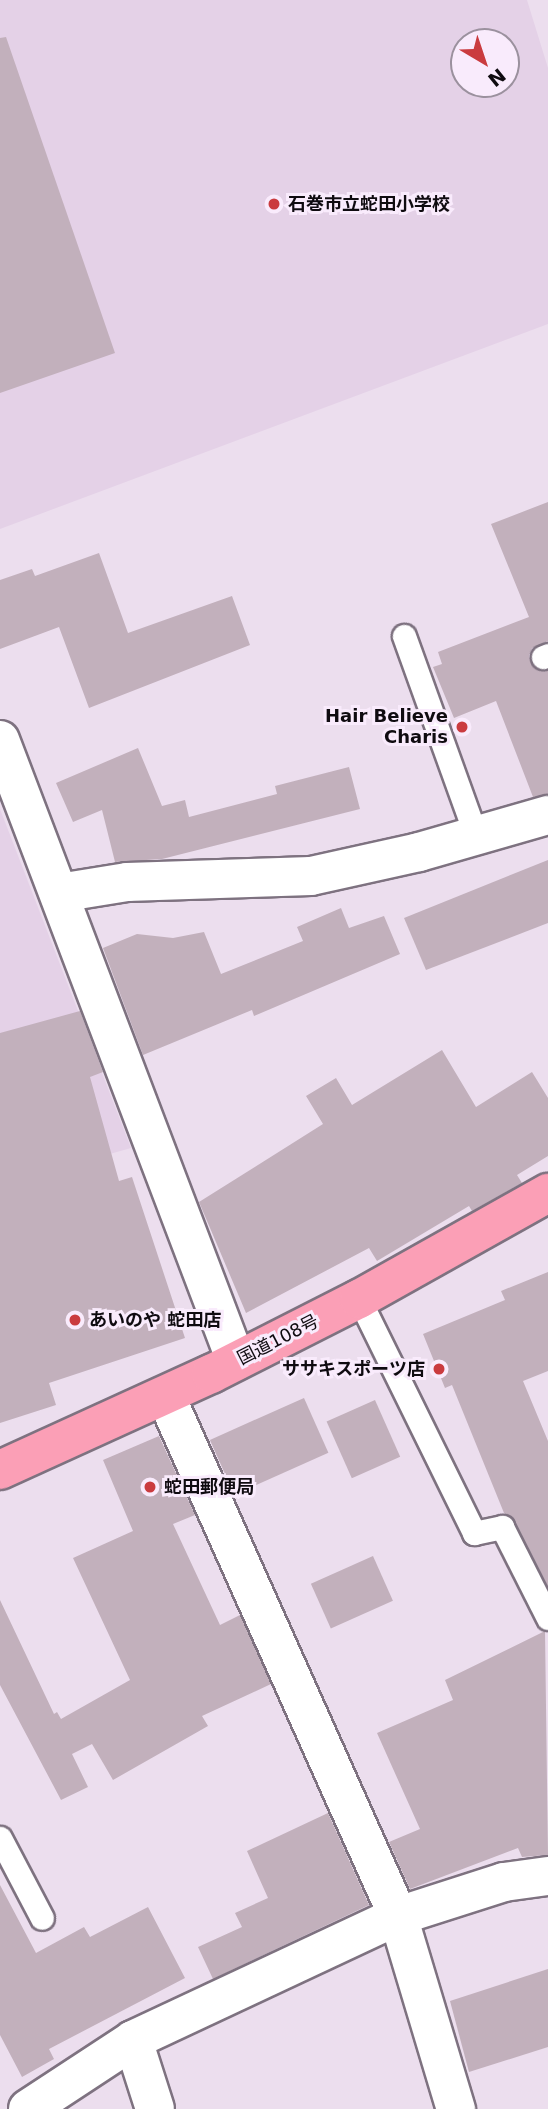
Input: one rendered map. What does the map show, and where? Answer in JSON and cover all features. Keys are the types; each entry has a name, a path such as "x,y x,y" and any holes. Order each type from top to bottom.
{"highway":[{"name":"国道108号","path":"0,1470 166,1397 359,1299 548,1193"}],"street":[{"path":"0,740 236,1361"},
{"path":"59,893 128,882 311,876 476,836 548,815"},
{"path":"166,1397 398,1916 456,2109"},
{"path":"28,2109 133,2039 398,1916 504,1882 548,1876"},
{"path":"133,2039 155,2109"}],"lane":[{"path":"404,636 476,836"},
{"path":"359,1299 474,1533 502,1527 548,1618"},
{"path":"0,1838 42,1917"}],"shaded area":[{"name":"石巻市立蛇田小学校","path":"0,0 527,0 548,68 548,324 0,529"},
{"path":"0,809 131,1148 0,1185"}],"building":[{"path":"6,37 115,353 0,393 0,38"},
{"path":"548,502 548,641 532,648 529,656 535,668 548,670 548,794 533,797 496,701 454,718 433,667 442,664 438,652 529,617 491,524"},
{"path":"99,553 128,633 232,596 250,645 89,708 59,627 0,649 0,580 32,569 35,576"},
{"path":"138,748 162,806 185,800 189,817 277,794 275,786 349,767 360,809 162,859 115,862 102,810 73,822 56,783"},
{"path":"548,860 548,923 426,970 404,918"},
{"path":"341,908 349,928 384,916 400,954 254,1016 252,1010 143,1055 103,948 137,934 173,938 204,932 221,974 303,941 297,927"},
{"path":"80,1011 103,1072 90,1077 119,1181 132,1177 185,1338 49,1383 56,1405 0,1423 0,1033"},
{"path":"442,1050 476,1107 532,1072 548,1098 548,1156 517,1175 522,1183 472,1211 469,1206 377,1261 369,1248 246,1313 199,1202 323,1124 306,1096 336,1078 352,1105"},
{"path":"548,1272 548,1371 523,1381 548,1441 548,1587 514,1521 504,1513 452,1385 445,1388 423,1334 505,1300 501,1291"},
{"path":"304,1398 328,1453 234,1495 210,1440"},
{"path":"375,1400 400,1457 352,1478 327,1422"},
{"path":"159,1436 195,1515 173,1524 220,1625 240,1615 271,1684 202,1716 208,1726 113,1780 92,1744 72,1754 88,1787 61,1800 0,1685 0,1600 54,1714 57,1712 61,1719 130,1680 73,1558 133,1531 103,1460"},
{"path":"373,1556 393,1601 331,1628 311,1584"},
{"path":"545,1631 548,1855 522,1857 518,1848 410,1889 389,1842 420,1829 377,1733 453,1700 445,1680"},
{"path":"328,1813 369,1905 213,1979 198,1947 242,1927 235,1913 268,1898 247,1851"},
{"path":"0,1885 36,1953 84,1927 90,1937 148,1907 185,1978 49,2049 54,2059 22,2077 0,2035"},
{"path":"548,1969 548,2047 469,2072 450,2001"}],"place":[{"name":"石巻市立蛇田小学校","path":"274,204"},
{"name":"Hair Believe Charis","path":"462,727"},
{"name":"あいのや 蛇田店","path":"75,1320"},
{"name":"ササキスポーツ店","path":"439,1369"},
{"name":"蛇田郵便局","path":"150,1487"}]}
